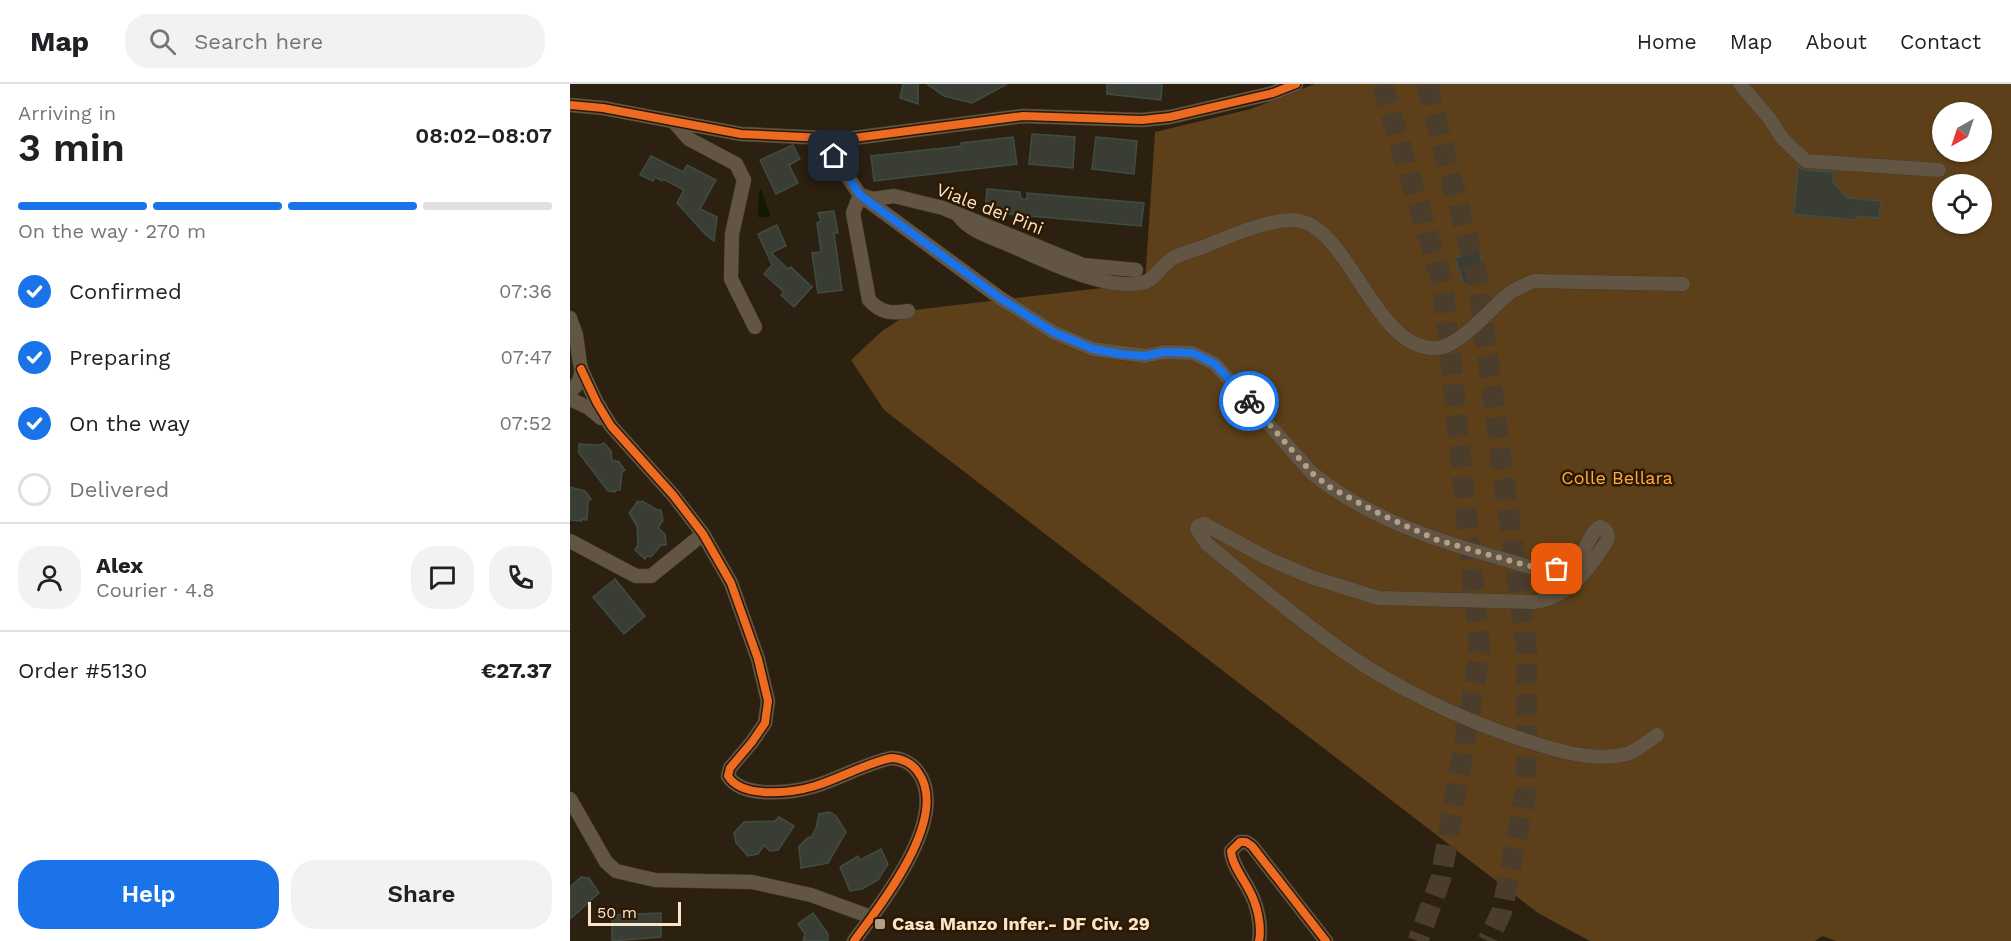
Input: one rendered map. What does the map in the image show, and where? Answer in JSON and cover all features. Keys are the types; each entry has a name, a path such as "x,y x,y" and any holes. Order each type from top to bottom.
{"street":[{"path":"570,105 603,108 741,134 822,139 875,136 1023,116 1142,120 1170,117 1273,93 1296,84"},
{"path":"1740,84 1769,118 1782,138 1806,161 1939,170"},
{"path":"674,122 689,139 736,164 744,180 732,234 731,279 755,327"},
{"path":"822,139 860,195 1000,298 1053,332 1093,349 1145,356 1164,352 1193,353 1215,364 1312,473 1331,488 1380,514 1437,540 1544,569 1566,567 1583,554 1595,529 1600,526 1605,528 1608,539 1574,583 1555,597 1533,602 1378,598 1311,577 1267,558 1204,524 1198,526 1197,530 1207,544 1341,650 1410,691 1490,729 1556,750 1600,756 1623,755 1657,735"},
{"path":"860,195 853,213 866,301 879,310 893,313 908,311"},
{"name":"Viale dei Pini","path":"860,195 873,199 894,196 943,208 1083,265 1136,270"},
{"path":"958,214 969,226 1038,258 1077,274 1126,285 1145,283 1173,258 1254,227 1277,222 1300,221 1315,229 1339,253 1398,333 1409,341 1439,348 1466,333 1507,295 1534,281 1683,284"},
{"path":"570,318 576,335 579,383 570,391"},
{"path":"577,362 611,426"},
{"path":"570,399 589,408 611,426 673,495 718,557 731,584 758,659 768,701 765,723 730,768 728,776 731,781 749,790 763,792 789,790 814,786 883,760 898,758 915,768 924,783 928,804 918,841 854,941"},
{"path":"570,541 636,576 651,576 703,534"},
{"path":"570,799 606,862 616,871 655,880 752,882 811,895 871,917"},
{"path":"1259,941 1259,919 1251,894 1232,859 1232,851 1240,842 1246,842 1252,846 1326,941"}],"green space":[{"name":"Colle Bellara","path":"1315,84 2011,84 2011,941 1836,941 1822,936 1815,941 1590,941 1538,913 884,410 851,360 882,331 914,310 1145,283 1155,132 1251,109"}],"shaded area":[{"path":"761,189 770,215 770,217 758,217"}],"building":[{"path":"903,84 918,84 918,104 900,98"},
{"path":"927,84 1007,84 972,103 944,96"},
{"path":"1107,84 1162,84 1161,100 1107,94"},
{"path":"1032,134 1075,137 1073,168 1029,164"},
{"path":"1013,137 1017,164 874,181 871,156 962,146 961,143"},
{"path":"1096,137 1137,141 1134,174 1092,169"},
{"path":"793,145 800,159 789,165 798,183 776,194 760,160"},
{"path":"651,156 683,172 687,165 716,180 700,209 717,217 714,241 677,203 684,190 663,179 662,181 655,177 653,181 640,175"},
{"path":"1798,167 1805,170 1834,172 1833,182 1847,198 1881,201 1879,218 1856,216 1856,220 1794,214"},
{"path":"987,189 1020,192 1021,199 1027,199 1027,193 1144,203 1141,226 985,212"},
{"path":"834,211 838,233 834,233 842,290 818,293 812,253 821,252 817,223 821,221 818,213"},
{"path":"777,225 786,246 771,253 788,269 791,267 812,287 794,307 781,295 784,292 764,274 772,265 758,234"},
{"path":"1479,250 1483,268 1479,274 1480,278 1464,284 1455,258"},
{"path":"604,443 611,451 612,460 619,462 625,470 622,472 620,490 615,492 608,491 579,453 579,444 600,445"},
{"path":"570,487 585,491 591,499 588,502 587,520 570,520"},
{"path":"638,501 661,510 663,520 658,528 665,534 666,545 661,545 651,557 647,556 645,559 635,550 638,545 637,526 629,513"},
{"path":"615,579 645,616 624,634 593,597"},
{"path":"830,812 836,816 846,832 828,863 801,868 799,846 809,837 811,838 819,814"},
{"path":"779,817 794,826 778,850 770,851 764,845 758,854 748,856 736,843 734,833 744,822 775,821"},
{"path":"881,849 888,864 878,880 862,889 850,891 840,867 858,856 860,860"},
{"path":"581,877 589,878 599,893 570,919 570,887"},
{"path":"661,913 661,937 612,941 612,915"},
{"path":"813,913 828,934 828,941 803,941 805,934 798,924"}],"tunnel":[{"path":"1382,84 1443,285 1480,652 1441,878 1418,941"},
{"path":"1427,84 1477,277 1527,652 1526,789 1502,911 1488,941"}],"cycle path":[{"path":"570,105 603,108 741,134 846,139 1023,116 1142,120 1170,117 1273,93 1296,84"},
{"path":"581,369 611,426 673,495 703,534 731,583 758,659 768,701 765,723 730,768 728,776 744,788 781,792 815,786 891,758 906,762 918,772 926,791 926,812 919,835 895,883 854,941"},
{"path":"1259,941 1260,928 1256,908 1231,851 1240,842 1246,842 1252,846 1326,941"}],"way so far":[{"path":"1249,401 1312,473 1331,488 1437,540 1525,565 1557,569"}],"place":[{"name":"Casa Manzo Infer.- DF Civ. 29","path":"880,924"}],"route":[{"path":"834,156 860,195 1000,298 1053,332 1093,349 1120,354 1145,356 1164,352 1193,353 1215,364 1249,401"}]}
